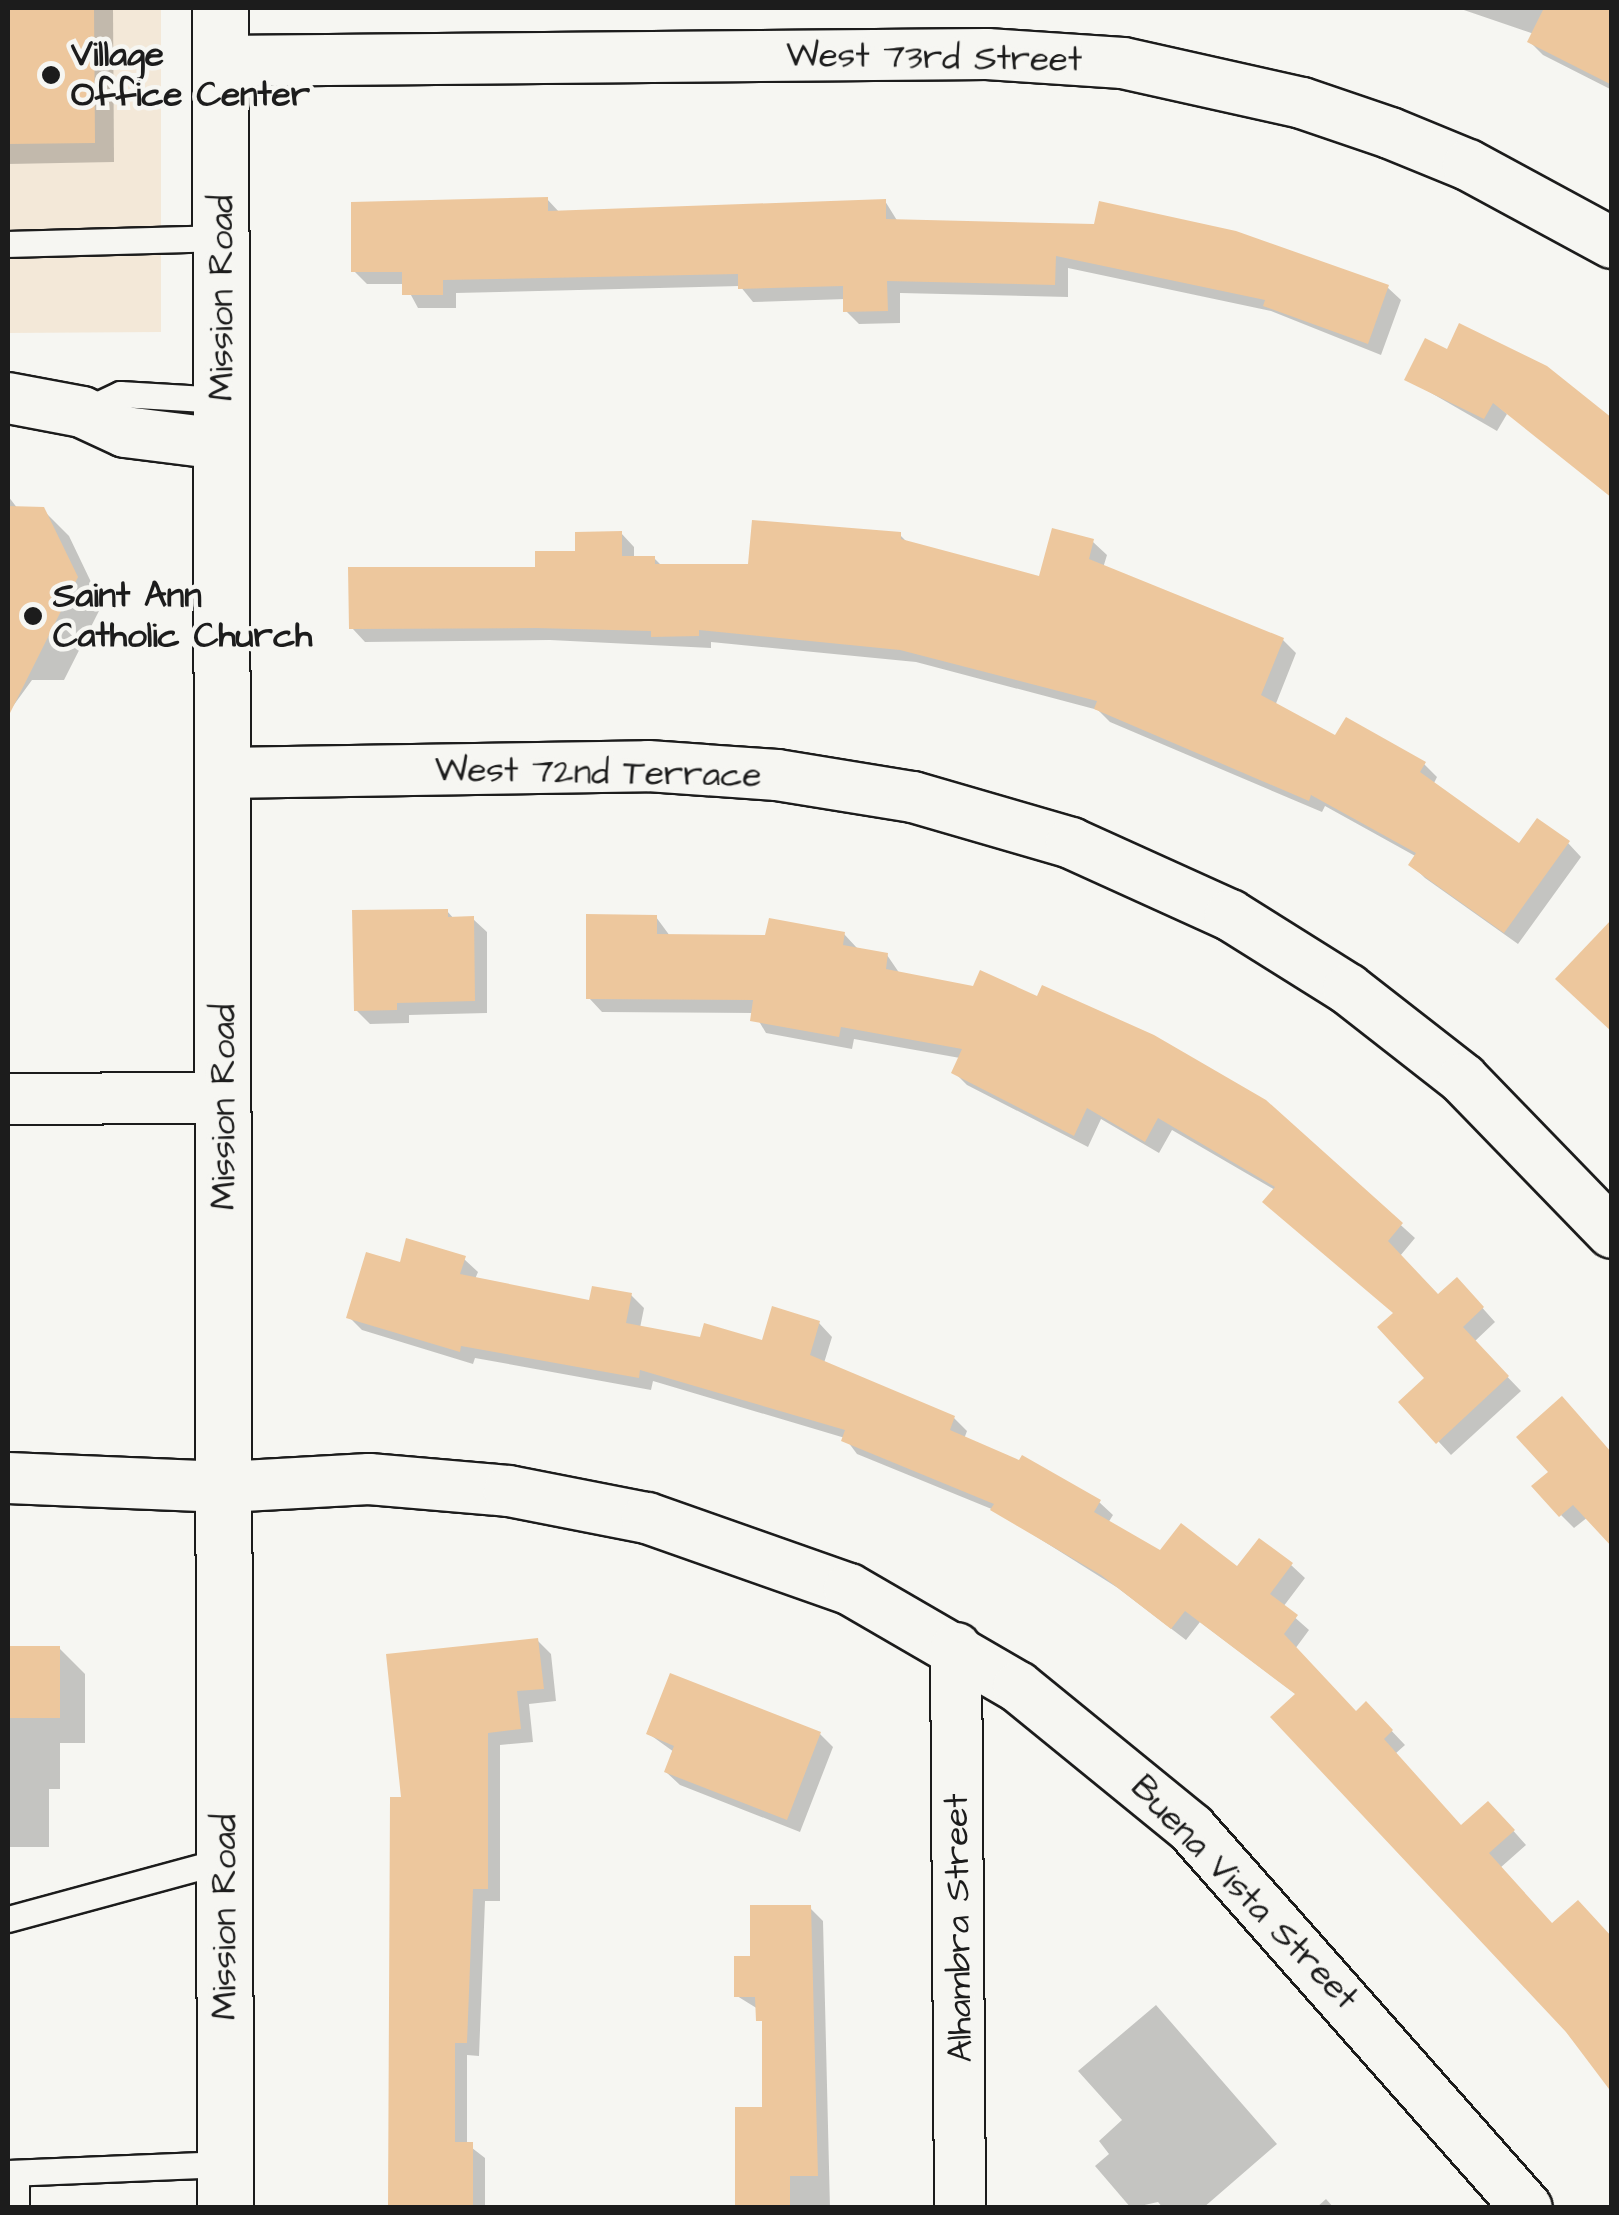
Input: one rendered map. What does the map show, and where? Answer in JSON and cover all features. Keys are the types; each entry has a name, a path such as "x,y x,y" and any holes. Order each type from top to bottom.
{"main road":[{"name":"Mission Road","path":"220,34 224,2186"}],"street":[{"name":"West 73rd Street","path":"220,34 987,54 1124,63 1302,103 1390,133 1484,173 1612,242"},
{"path":"8,398 82,412 125,432 222,422"},
{"name":"West 72nd Terrace","path":"224,773 648,766 777,775 913,798 1071,843 1230,915 1348,989 1463,1079 1612,1233"},
{"path":"8,1100 224,1098"},
{"name":"Buena Vista Street","path":"8,1478 224,1487 369,1479 509,1491 647,1518 849,1590 956,1648 1033,1698 1191,1828 1527,2208"},
{"name":"Alhambra Street","path":"956,1648 960,2208"}],"lane":[{"path":"8,244 221,238"},
{"path":"8,1919 224,1860"},
{"path":"16,2208 12,2173 224,2186"}],"shaded area":[{"path":"8,8 161,8 161,332 8,333"}],"building":[{"name":"Village Office Center","path":"8,8 94,8 95,143 8,144"},
{"path":"1544,8 1612,8 1612,85 1527,42"},
{"path":"548,197 548,211 886,199 886,219 1094,224 1099,201 1236,231 1389,285 1368,344 1263,306 1265,300 1056,256 1055,285 887,281 888,311 843,312 843,286 738,289 738,274 443,280 443,295 402,295 402,272 351,272 351,202"},
{"path":"1459,323 1547,366 1612,418 1612,498 1493,403 1484,419 1404,380 1425,338 1447,349"},
{"name":"Saint Ann Catholic Church","path":"8,506 44,507 78,577 8,717"},
{"path":"752,520 901,532 901,539 1039,576 1052,528 1094,539 1089,559 1284,638 1261,695 1335,735 1346,717 1426,762 1420,772 1519,843 1537,818 1570,841 1504,933 1408,865 1416,853 1311,795 1309,801 1094,709 1097,701 900,650 699,630 699,636 651,637 651,631 349,629 348,567 535,567 535,551 575,551 575,532 622,531 622,556 655,556 655,564 748,564"},
{"path":"448,909 448,917 474,916 475,1001 397,1003 397,1010 354,1011 352,910"},
{"path":"586,914 657,915 657,934 765,935 769,918 845,932 843,945 888,953 886,969 973,986 980,970 1037,996 1042,985 1154,1035 1266,1100 1403,1223 1388,1241 1438,1294 1457,1277 1484,1307 1463,1327 1509,1376 1436,1444 1398,1402 1424,1378 1377,1327 1393,1313 1262,1202 1275,1187 1158,1118 1145,1142 1087,1108 1074,1136 951,1073 962,1049 841,1027 839,1037 750,1021 753,1000 586,999"},
{"path":"1612,919 1612,1032 1555,979"},
{"path":"406,1238 466,1256 460,1274 589,1300 592,1286 632,1293 626,1323 700,1337 704,1323 762,1340 772,1306 820,1321 810,1355 955,1416 950,1430 1019,1460 1022,1455 1101,1500 1094,1512 1160,1550 1181,1523 1237,1566 1259,1538 1293,1563 1270,1594 1298,1615 1284,1634 1356,1711 1366,1701 1393,1730 1384,1739 1461,1825 1488,1801 1515,1830 1489,1853 1552,1923 1578,1900 1612,1937 1612,2093 1566,2032 1270,1717 1295,1694 1185,1611 1171,1629 1101,1575 990,1510 994,1504 841,1441 845,1430 640,1370 639,1378 461,1346 460,1352 346,1318 366,1252 400,1262"},
{"path":"1562,1396 1612,1453 1612,1547 1573,1505 1559,1517 1531,1486 1548,1472 1516,1437"},
{"path":"538,1638 544,1689 517,1691 521,1729 488,1733 488,1889 473,1889 467,2043 455,2043 455,2142 473,2142 473,2208 388,2208 390,1797 401,1797 386,1654"},
{"path":"8,1646 60,1646 60,1718 8,1718"},
{"path":"670,1673 821,1732 787,1820 664,1772 674,1746 646,1734"},
{"path":"750,1905 811,1905 818,2176 790,2176 790,2208 735,2208 735,2107 762,2107 762,2021 756,2021 755,1997 734,1997 734,1956 750,1956"}],"place":[{"name":"Village Office Center","path":"51,75"},
{"name":"Saint Ann Catholic Church","path":"33,616"}]}
